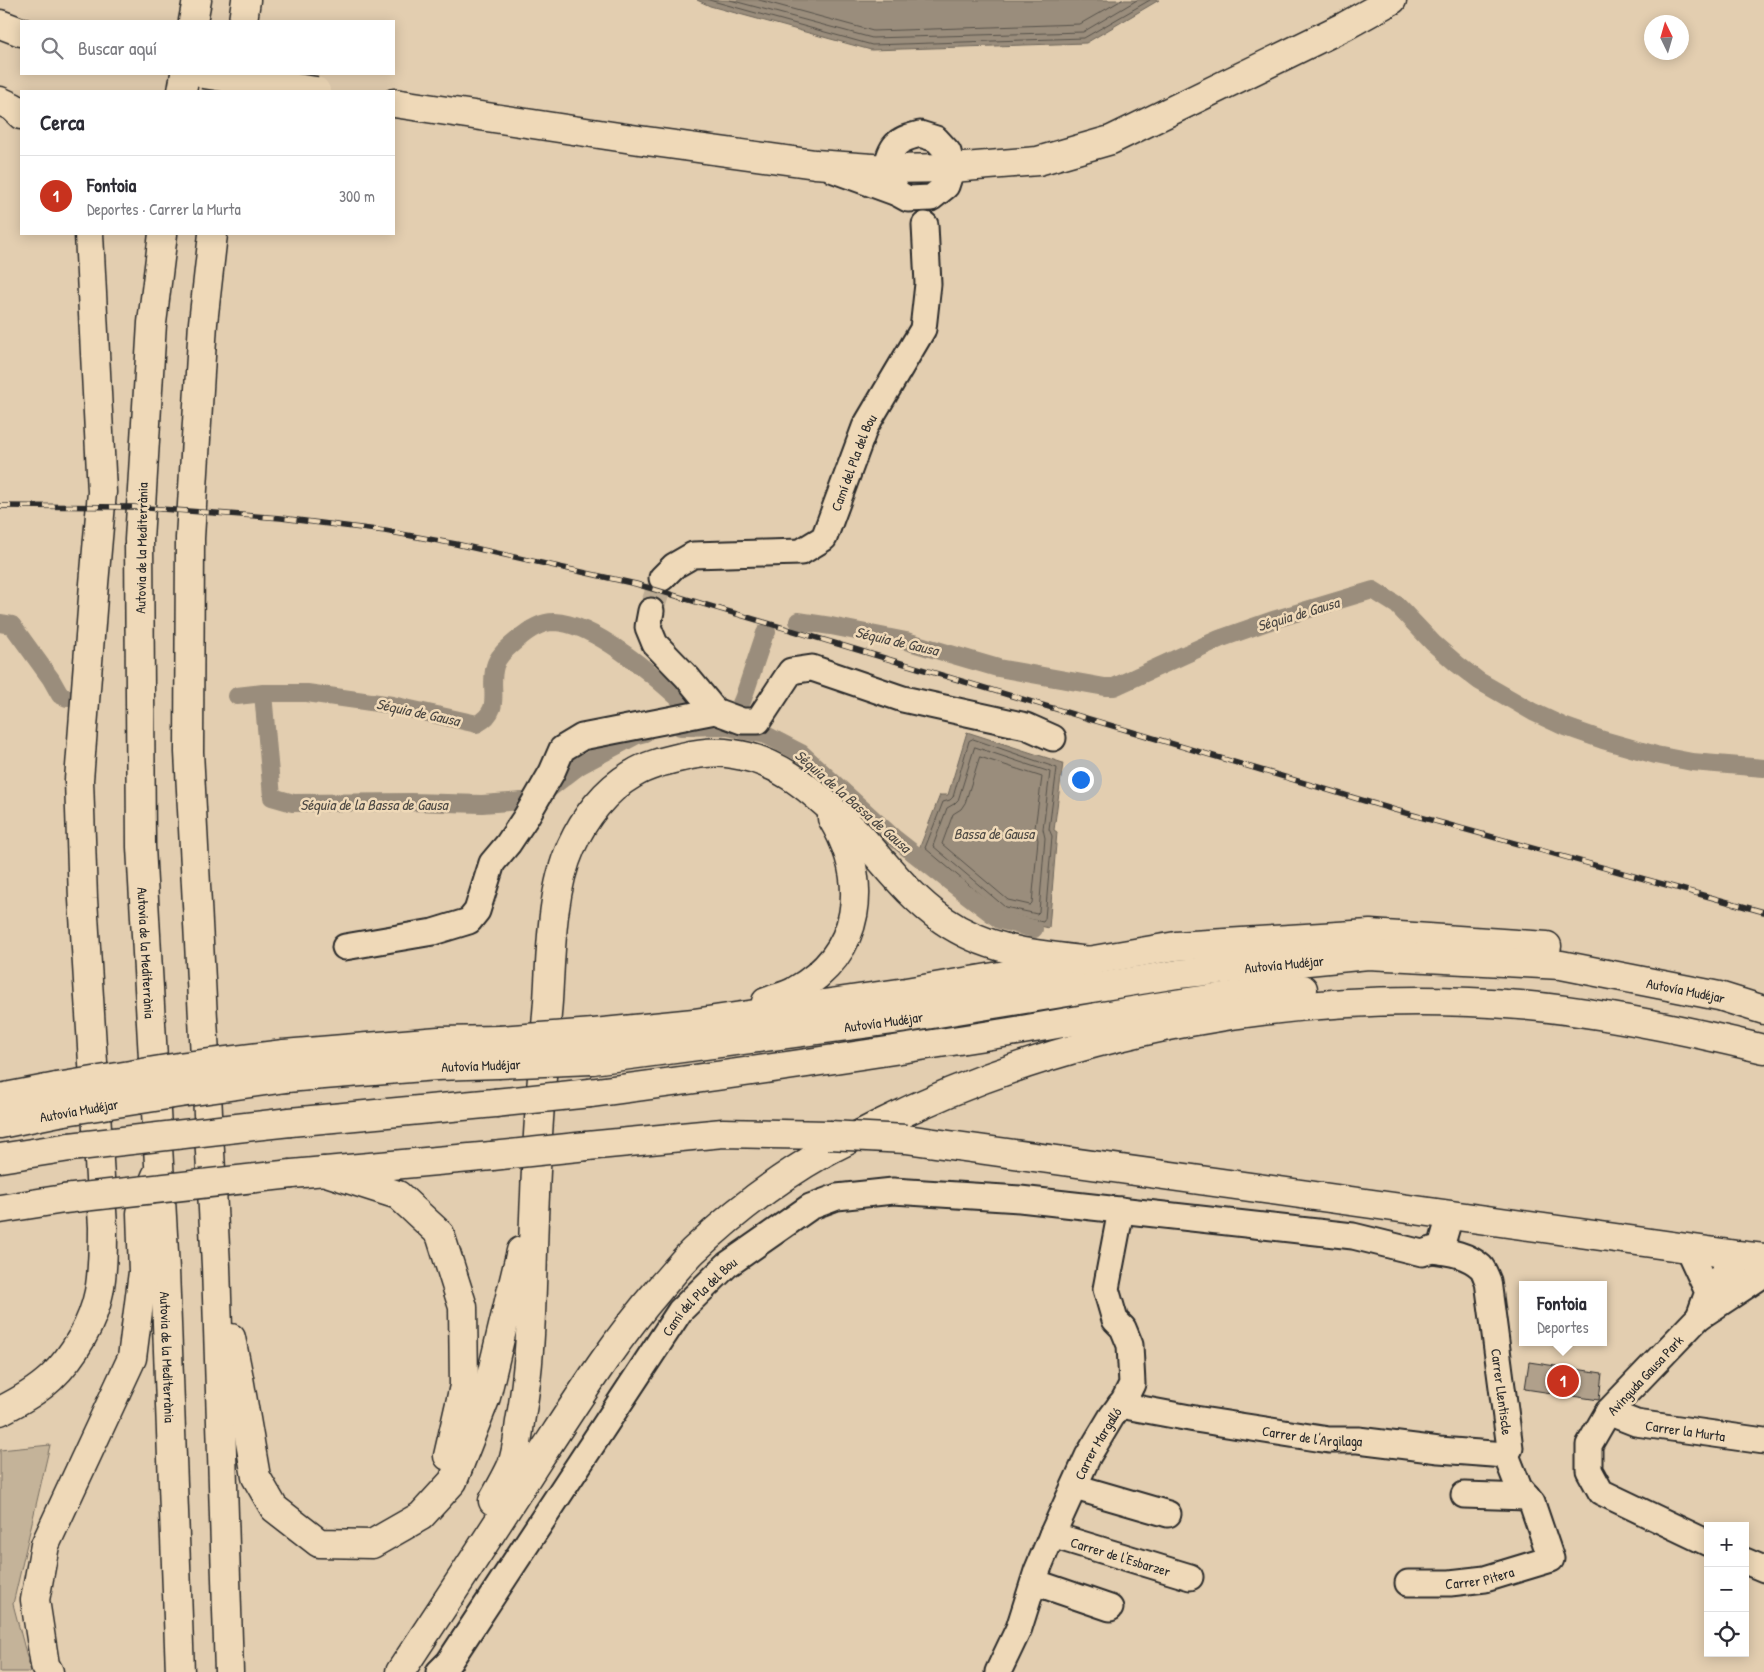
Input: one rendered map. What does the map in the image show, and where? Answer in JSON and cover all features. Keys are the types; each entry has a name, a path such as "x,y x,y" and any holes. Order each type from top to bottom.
{"main road":[{"path":"194,20 197,0"},
{"path":"243,20 246,0"},
{"path":"395,103 815,164 886,169 952,168 1038,161 1111,140 1345,26 1392,0"},
{"path":"0,24 20,32"},
{"path":"182,90 185,75"},
{"path":"210,75 310,90"},
{"path":"232,90 234,75"},
{"path":"0,101 13,107 20,114"},
{"path":"0,1411 26,1397 51,1378 73,1352 89,1325 99,1293 103,1259 103,1227 83,899 79,780 102,492 89,235"},
{"name":"Autovia de la Mediterrània","path":"163,235 152,323 139,540 140,847 165,1270 180,1672"},
{"path":"213,235 202,323 190,538 189,752 216,1266 229,1672"},
{"path":"407,1661 512,1464 526,1392 532,1304 535,1194 550,960 556,902 562,872 570,848 588,816 605,796 632,774 661,761 702,753 734,754 763,761 792,776 819,798 860,835 890,873 911,894 943,920 978,940 996,946 1027,954 1092,961"},
{"path":"593,1046 763,1003 794,992 820,975 838,954 848,933 855,908 856,881 851,858 839,830 819,798"},
{"path":"593,1046 694,1023 887,995 1176,946 1370,934 1561,946 1722,980 1764,994"},
{"name":"Autovía Mudéjar","path":"0,1124 58,1100 180,1092 285,1066 436,1066 499,1052 593,1046 907,1018 1178,974 1368,955 1561,965 1718,996 1764,1010"},
{"name":"Autovía Mudéjar","path":"0,1158 290,1122 590,1092 809,1064 1252,994 1326,987 1440,986 1555,995 1649,1010 1764,1039"},
{"path":"407,1661 592,1377 624,1332 690,1254 744,1207 787,1175 825,1152 914,1107 1057,1054 1145,1031 1226,1016 1340,1003 1441,1002 1522,1006 1614,1018 1764,1049"},
{"path":"0,1098 58,1100"},
{"path":"0,1208 64,1199 292,1174 723,1133 829,1135 906,1139 1737,1256 1764,1258"},
{"path":"49,1672 45,1665 35,1600 45,1545 132,1358 144,1272 141,1213 159,1168"},
{"path":"323,1171 398,1195 440,1234 464,1307 464,1386 446,1463 421,1516"},
{"path":"216,1266 239,1378 256,1477 274,1508 319,1543 372,1544 421,1516 454,1481 486,1397 535,1194"}],"street":[{"path":"815,164 912,196 946,186 952,168"},
{"name":"Camí del Pla del Bou","path":"662,578 674,566 692,555 800,552 824,538 865,427 923,329 928,284 925,225 912,196 886,169"},
{"path":"652,611 648,627 655,644 687,677 715,711 742,721 758,721 790,671 812,668 904,699 1026,726 1053,738"},
{"path":"345,947 433,932 469,922 477,911 492,863 508,844 526,817 552,772 562,749 582,737 715,711"},
{"name":"Camí del Pla del Bou","path":"439,1672 449,1662 680,1311 727,1265 810,1207 837,1197 893,1191 1020,1199 1353,1236 1422,1254 1433,1250"},
{"name":"Carrer Margalló","path":"998,1672 1019,1628 1052,1535 1088,1456 1132,1384 1130,1345 1123,1328 1115,1320 1106,1289 1121,1210"},
{"path":"1433,1250 1441,1247 1450,1216"},
{"path":"1688,1249 1719,1294"},
{"name":"Carrer Llentiscle","path":"1433,1250 1456,1253 1467,1259 1481,1268 1488,1281 1510,1448 1506,1455 1519,1488 1532,1502 1551,1558"},
{"path":"1719,1294 1737,1256"},
{"name":"Avinguda Gausa Park","path":"1704,1541 1601,1492 1589,1470 1589,1445 1608,1412 1719,1294 1764,1274"},
{"name":"Carrer de l'Argilaga","path":"1120,1405 1195,1419 1319,1438 1358,1440 1439,1450 1506,1455"},
{"name":"Carrer la Murta","path":"1608,1412 1636,1423 1764,1441"},
{"path":"1075,1487 1168,1514"},
{"path":"1464,1494 1527,1497"},
{"name":"Carrer de l'Esbarzer","path":"1052,1535 1190,1577"},
{"name":"Carrer Pitera","path":"1408,1583 1450,1583 1485,1579 1551,1558"},
{"path":"1749,1563 1764,1570"},
{"path":"1034,1582 1110,1608"}],"shaded area":[{"path":"50,1445 13,1604 31,1672 0,1672 0,1450"}],"water":[{"path":"697,0 1159,0 1086,43 871,50 710,6"},
{"name":"Bassa de Gausa","path":"967,732 1063,763 1054,830 1057,832 1049,928 1000,917 919,849 940,795 948,795"}],"building":[{"path":"1529,1362 1602,1373 1599,1400 1525,1389"}],"waterway":[{"name":"Séquia de Gausa","path":"798,621 906,641 998,668 1114,687 1219,639 1276,619 1373,590 1397,605 1433,643 1479,681 1533,712 1563,726 1656,755 1692,762 1764,768"},
{"name":"Séquia de Gausa","path":"237,696 263,693 307,693 392,705 477,724 485,718 493,705 493,675 496,662 501,655 529,630 539,625 554,622 571,625 588,632 626,654 688,707"},
{"name":"Séquia de Gausa","path":"0,623 12,625 51,679 60,695 67,698"},
{"name":"Séquia de Gausa","path":"733,714 739,708 743,699 765,633 767,632"},
{"name":"Séquia de la Bassa de Gausa","path":"263,693 272,797 293,803 411,802 482,804 522,801"},
{"name":"Séquia de la Bassa de Gausa","path":"680,727 723,726 766,735 801,753 893,837 1000,920 1034,929"},
{"name":"Séquia de la Bassa de Gausa","path":"549,789 579,766 637,735 645,733"}],"tunnel":[{"path":"651,611 662,578"}],"railway":[{"path":"0,506 134,507 281,518 385,531 456,544 636,584 1395,810 1764,912"}],"place":[{"name":"Fontoia","path":"1563,1381"}]}
